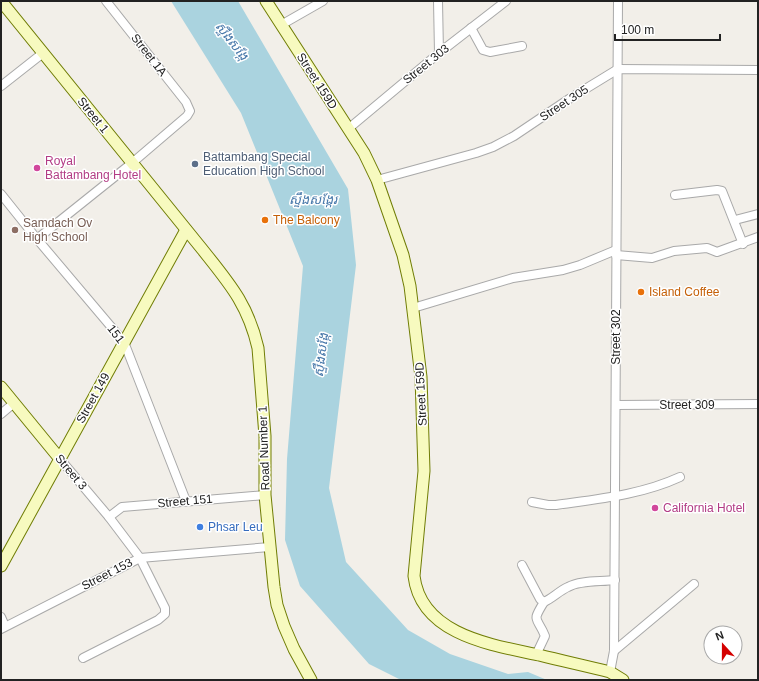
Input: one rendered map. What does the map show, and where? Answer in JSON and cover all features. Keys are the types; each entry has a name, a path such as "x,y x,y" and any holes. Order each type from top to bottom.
{"street":[{"name":"Street 1","path":"1,1 186,230"},
{"name":"Street 1A","path":"106,1 186,102 190,110 187,116 132,163"},
{"name":"Street 159D","path":"266,1 364,153 377,180 402,255 410,286 421,378 424,471 414,576 415,587 420,598 430,612 443,624 455,632 477,641 610,672 623,680"},
{"path":"281,25 323,1"},
{"path":"438,1 439,53"},
{"name":"Street 303","path":"348,129 439,53 506,1"},
{"name":"Street 302","path":"610,672 614,651 615,580 618,1"},
{"path":"471,28 484,50 490,52 522,46"},
{"path":"1,86 43,53"},
{"path":"618,69 758,70"},
{"name":"Street 305","path":"377,180 493,147 514,136 569,99 618,69"},
{"path":"37,239 132,163"},
{"path":"675,195 717,190 722,191 743,244"},
{"name":"151","path":"1,194 124,342 186,501"},
{"path":"734,220 758,214"},
{"name":"Street 149","path":"1,566 186,230"},
{"name":"Road Number 1","path":"186,230 225,278 240,300 255,334 258,348 265,436 266,495 270,547 277,605 292,644 311,680"},
{"path":"413,308 513,278 580,266 616,252 652,258 674,251 701,248 707,248 717,252 743,244 758,237"},
{"name":"Street 3","path":"1,387 140,558 166,608 165,614 158,620 82,658"},
{"path":"1,414 14,403"},
{"name":"Street 309","path":"616,405 758,404"},
{"path":"532,502 556,505 615,496 641,491 680,477"},
{"name":"Street 151","path":"108,517 122,507 266,495"},
{"name":"Street 153","path":"3,627 140,558 270,547"},
{"path":"522,565 540,600 544,602"},
{"path":"536,655 545,636 536,618 536,615 544,602 568,587 578,583 615,580"},
{"path":"614,651 694,584"},
{"path":"1,618 3,627"}],"water":[{"name":"ស្ទឹងសង្កែរ","path":"171,1 238,1 348,189 356,265 329,488 346,562 408,630 450,654 508,674 528,672 547,680 401,680 369,664 300,586 285,540 287,459 303,266 241,113"}],"place":[{"name":"Battambang Special Education High School","path":"195,164"},
{"name":"Royal Battambang Hotel","path":"37,168"},
{"name":"The Balcony","path":"265,220"},
{"name":"Samdach Ov High School","path":"15,230"},
{"name":"Island Coffee","path":"641,292"},
{"name":"California Hotel","path":"655,508"},
{"name":"Phsar Leu","path":"200,527"}],"water label":[{"name":"ស្ទឹងសង្កែ","path":"232,41"},
{"name":"ស្ទឹងសង្កែ","path":"321,355"}]}
